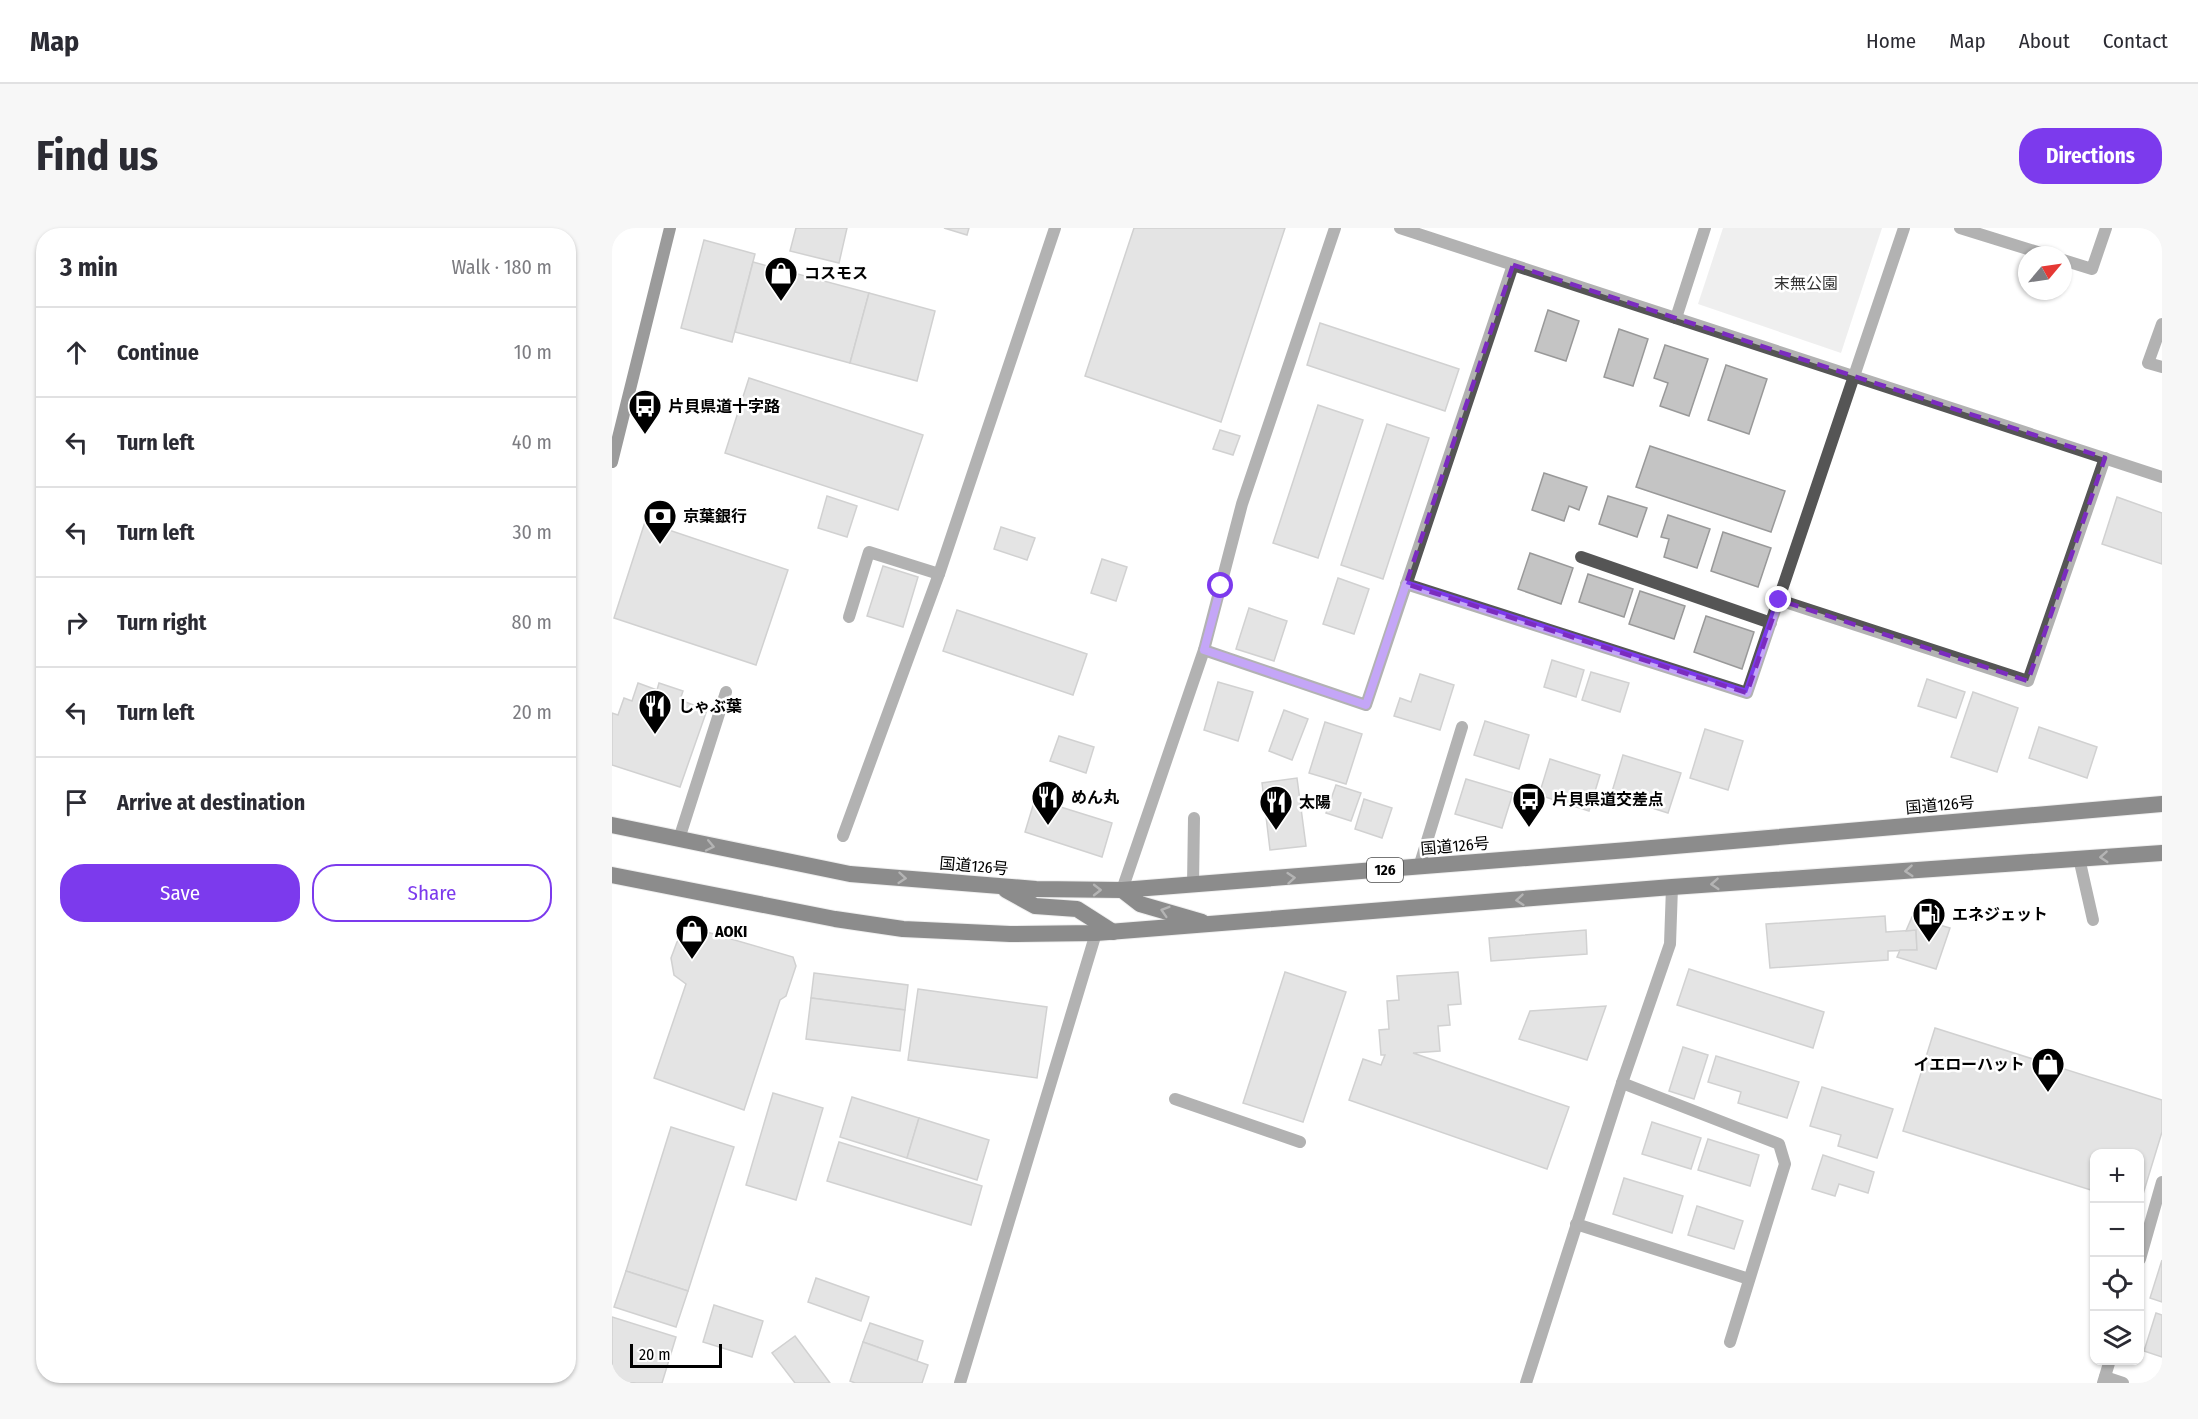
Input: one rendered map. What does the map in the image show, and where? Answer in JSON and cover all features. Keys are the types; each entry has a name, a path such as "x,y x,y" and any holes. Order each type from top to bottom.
{"highway":[{"name":"国道126号","path":"612,825 850,874 1036,889 1122,890 2162,804"},
{"path":"612,875 835,919 903,929 1010,934 1096,933 1672,887 2162,853"},
{"name":"126","path":"1000,886 1035,906 1077,909 1113,932"},
{"path":"1122,890 1140,904 1211,925"}],"main road":[{"path":"612,462 670,228"}],"street":[{"path":"843,836 939,574 1054,228"},
{"path":"1122,890 1204,650 1242,504 1335,228"},
{"path":"1401,228 2162,477"},
{"path":"1676,318 1705,228"},
{"path":"1406,584 1747,693 1904,228"},
{"path":"1960,228 2018,246"},
{"path":"2072,263 2092,269 2106,228"},
{"path":"1204,650 1366,705 1513,265"},
{"path":"2162,324 2148,363 2162,368"},
{"path":"1779,600 2028,681 2105,458"},
{"path":"849,617 869,552 939,574"},
{"path":"1581,557 1771,623"},
{"path":"679,839 726,692"},
{"path":"1419,867 1461,727"},
{"path":"1193,885 1194,818"},
{"path":"2079,858 2093,920"},
{"path":"1526,1383 1622,1083 1670,944 1672,887"},
{"path":"960,1383 1096,933"},
{"path":"1622,1083 1779,1144 1785,1164 1730,1342"},
{"path":"1175,1099 1300,1142"},
{"path":"2140,1257 2162,1182"},
{"path":"1576,1224 1749,1280"},
{"path":"2108,1365 2104,1380 2124,1383"}],"highlighted area":[{"path":"1513,265 2105,458 2028,681 1779,600 1747,693 1406,584"}],"green space":[{"name":"末無公園","path":"1723,228 1882,228 1841,353 1698,304"}],"building":[{"path":"796,228 847,228 839,263 790,251"},
{"path":"944,228 969,228 967,235"},
{"path":"1134,228 1285,228 1221,422 1085,376"},
{"path":"704,240 755,254 732,342 681,328"},
{"path":"753,262 869,293 850,363 735,332"},
{"path":"869,293 935,311 917,381 850,363"},
{"path":"1548,310 1579,321 1566,361 1535,351"},
{"path":"1320,323 1459,369 1445,411 1307,365"},
{"path":"1619,329 1648,339 1633,386 1604,377"},
{"path":"1665,345 1708,359 1689,416 1660,406 1668,383 1654,378"},
{"path":"1726,365 1767,379 1749,434 1708,420"},
{"path":"749,378 923,435 898,510 725,453"},
{"path":"1318,405 1363,420 1318,558 1273,543"},
{"path":"1387,424 1429,438 1383,579 1341,565"},
{"path":"1220,430 1240,436 1233,455 1213,449"},
{"path":"1650,446 1785,491 1771,532 1636,487"},
{"path":"1544,473 1587,487 1579,510 1569,506 1564,521 1532,510"},
{"path":"827,496 857,506 847,537 818,528"},
{"path":"1608,496 1647,508 1637,537 1599,524"},
{"path":"2117,497 2162,513 2162,564 2102,544"},
{"path":"1668,515 1710,529 1697,568 1664,557 1669,539 1661,537"},
{"path":"645,522 788,570 756,665 614,618"},
{"path":"1001,527 1035,538 1027,560 994,549"},
{"path":"1723,532 1771,548 1758,587 1711,571"},
{"path":"1530,553 1573,568 1561,604 1518,589"},
{"path":"1102,559 1127,567 1116,601 1091,593"},
{"path":"883,566 918,577 903,627 867,616"},
{"path":"1588,574 1633,589 1624,617 1579,602"},
{"path":"1338,578 1369,589 1354,634 1323,624"},
{"path":"1640,591 1685,606 1674,639 1629,624"},
{"path":"1249,608 1287,621 1274,661 1236,649"},
{"path":"957,610 1087,654 1073,695 943,651"},
{"path":"1706,616 1754,632 1742,669 1694,652"},
{"path":"1552,660 1584,670 1576,697 1544,687"},
{"path":"1591,672 1629,683 1620,712 1582,700"},
{"path":"1420,674 1454,685 1440,730 1394,716 1400,698 1411,702"},
{"path":"1927,679 1965,692 1956,718 1918,706"},
{"path":"1218,682 1253,692 1238,741 1204,730"},
{"path":"638,683 657,690 659,683 683,691 680,700 707,710 680,787 612,765 612,713 618,715 624,698 632,701"},
{"path":"1973,692 2018,708 1997,772 1951,757"},
{"path":"1284,710 1308,719 1292,760 1269,751"},
{"path":"1485,721 1529,735 1519,769 1474,755"},
{"path":"1325,722 1362,734 1346,784 1309,773"},
{"path":"2039,727 2097,747 2087,778 2029,758"},
{"path":"1705,729 1743,741 1728,790 1690,778"},
{"path":"1059,736 1094,747 1086,773 1050,761"},
{"path":"1623,755 1681,773 1668,813 1611,795"},
{"path":"1550,759 1600,775 1589,811 1539,795"},
{"path":"1297,778 1306,846 1270,850 1262,783"},
{"path":"1466,779 1513,793 1502,828 1455,814"},
{"path":"1336,785 1361,793 1351,821 1326,813"},
{"path":"1035,799 1112,823 1102,857 1025,832"},
{"path":"1364,799 1392,808 1382,838 1355,829"},
{"path":"1885,916 1886,932 1916,930 1917,950 1888,951 1888,960 1770,968 1766,924"},
{"path":"1912,917 1950,928 1936,969 1897,957 1900,950 1917,950 1916,930 1906,931"},
{"path":"700,930 793,957 796,966 786,996 780,1000 744,1110 654,1078 686,984 674,975 671,958 677,942 687,932"},
{"path":"1586,930 1587,954 1491,961 1489,938"},
{"path":"1689,969 1824,1012 1813,1048 1677,1005"},
{"path":"1285,972 1346,992 1303,1122 1243,1103"},
{"path":"1458,972 1461,1004 1448,1005 1450,1025 1438,1026 1440,1051 1413,1053 1569,1107 1547,1169 1349,1100 1363,1059 1381,1065 1385,1055 1381,1055 1379,1030 1389,1029 1387,1001 1399,1000 1397,976"},
{"path":"814,973 908,985 905,1010 811,998"},
{"path":"918,989 1047,1007 1037,1078 908,1060"},
{"path":"811,998 905,1010 900,1051 806,1039"},
{"path":"1606,1006 1587,1060 1519,1039 1530,1011"},
{"path":"1935,1028 2162,1100 2162,1132 2144,1191 2144,1149 2090,1149 2090,1190 1903,1131"},
{"path":"1683,1047 1708,1055 1694,1099 1669,1091"},
{"path":"1716,1056 1799,1082 1787,1118 1738,1103 1741,1092 1708,1082"},
{"path":"1822,1087 1893,1109 1877,1158 1838,1146 1841,1135 1810,1126"},
{"path":"773,1093 823,1108 796,1200 746,1185"},
{"path":"852,1097 919,1118 907,1158 840,1137"},
{"path":"919,1118 989,1140 977,1180 907,1158"},
{"path":"1652,1122 1701,1138 1691,1169 1642,1154"},
{"path":"671,1127 734,1147 688,1291 626,1271"},
{"path":"1708,1139 1759,1155 1750,1186 1698,1170"},
{"path":"839,1142 982,1186 971,1225 827,1181"},
{"path":"1823,1155 1874,1172 1868,1193 1839,1184 1835,1196 1812,1189"},
{"path":"1624,1178 1683,1196 1672,1233 1613,1214"},
{"path":"1697,1206 1743,1221 1734,1249 1688,1235"},
{"path":"2162,1260 2162,1302 2150,1298"},
{"path":"626,1271 688,1291 676,1327 614,1307"},
{"path":"816,1278 869,1297 861,1321 808,1302"},
{"path":"714,1305 763,1321 752,1357 703,1342"},
{"path":"2156,1313 2162,1315 2162,1357 2144,1351"},
{"path":"612,1317 676,1337 662,1383 621,1383 612,1380"},
{"path":"870,1323 923,1341 917,1361 863,1342"},
{"path":"795,1336 830,1383 795,1383 772,1353"},
{"path":"863,1342 928,1365 922,1383 855,1383 850,1381"}],"place":[{"name":"コスモス","path":"781,302"},
{"name":"片貝県道十字路","path":"645,435"},
{"name":"京葉銀行","path":"660,545"},
{"name":"しゃぶ葉","path":"655,735"},
{"name":"めん丸","path":"1048,826"},
{"name":"片貝県道交差点","path":"1529,828"},
{"name":"太陽","path":"1276,831"},
{"name":"エネジェット","path":"1929,943"},
{"name":"AOKI","path":"692,960"},
{"name":"イエローハット","path":"2048,1093"}],"route":[{"path":"1221,586 1204,650 1366,705 1406,584 1747,693 1779,600"}]}
